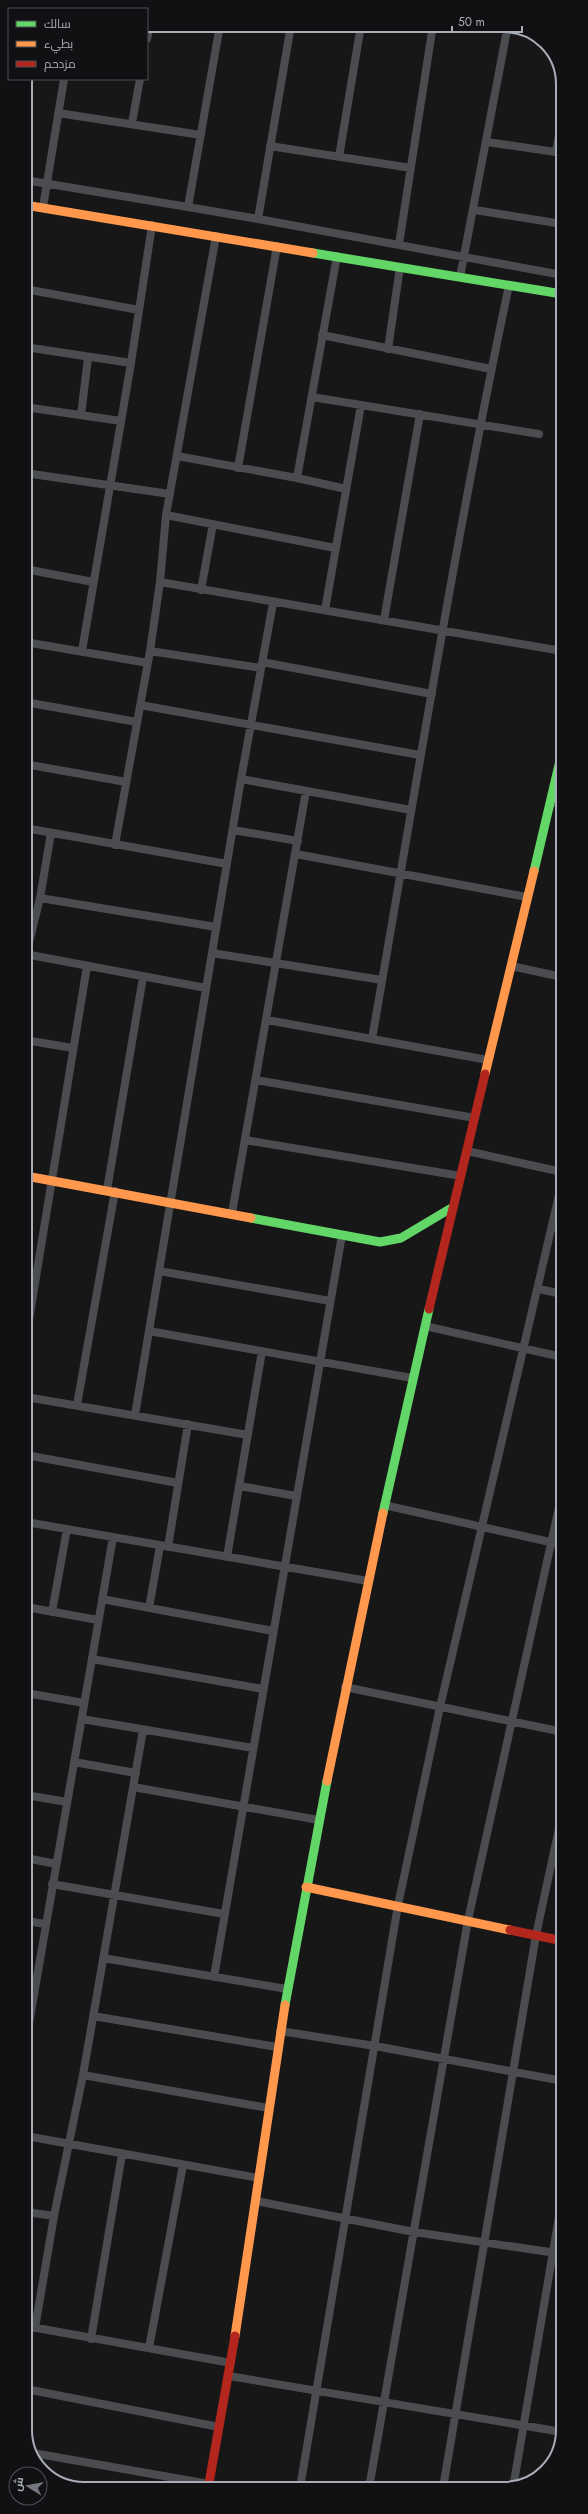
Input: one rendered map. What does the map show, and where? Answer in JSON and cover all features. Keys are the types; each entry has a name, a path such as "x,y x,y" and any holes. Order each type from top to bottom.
{"street":[{"path":"188,207 219,32"},
{"path":"258,219 290,32"},
{"path":"339,157 359,32"},
{"path":"398,244 412,168 432,32"},
{"path":"460,277 488,142 506,32"},
{"path":"43,207 64,80"},
{"path":"132,123 140,80"},
{"path":"58,113 132,123 201,135"},
{"path":"488,142 556,152"},
{"path":"270,146 412,168"},
{"path":"32,181 258,219 465,256 556,275"},
{"path":"32,205 556,293"},
{"path":"475,210 556,223"},
{"path":"82,651 131,363 152,225"},
{"path":"115,845 150,651 160,582 166,515 216,236"},
{"path":"238,468 277,246"},
{"path":"297,478 337,256"},
{"path":"388,349 400,267"},
{"path":"372,1039 420,755 482,425 491,369 509,285"},
{"path":"32,290 139,310"},
{"path":"322,335 491,369"},
{"path":"32,348 88,358 131,363"},
{"path":"81,415 88,358"},
{"path":"312,397 539,434"},
{"path":"325,610 361,405"},
{"path":"32,408 121,421"},
{"path":"384,620 420,414"},
{"path":"177,456 297,478 346,489"},
{"path":"32,474 170,494"},
{"path":"166,515 335,548"},
{"path":"201,590 213,524"},
{"path":"32,570 93,582"},
{"path":"160,582 273,603 325,610 556,650"},
{"path":"135,1415 241,779 273,603"},
{"path":"32,643 148,663"},
{"path":"150,651 261,665 432,694"},
{"path":"32,703 137,722"},
{"path":"140,705 251,723 420,755"},
{"path":"32,765 126,782"},
{"path":"210,2482 229,2376 256,2201 277,2047 306,1887 346,1687 412,1378 556,777"},
{"path":"241,779 411,810"},
{"path":"232,1213 277,964 306,791"},
{"path":"550,802 556,803"},
{"path":"32,829 227,864"},
{"path":"233,830 298,842"},
{"path":"32,931 40,898 51,833"},
{"path":"296,854 527,897"},
{"path":"40,898 216,927"},
{"path":"212,953 382,980"},
{"path":"32,957 206,988"},
{"path":"32,1300 87,966"},
{"path":"511,966 556,976"},
{"path":"77,1405 143,976"},
{"path":"267,1020 488,1060"},
{"path":"32,1041 73,1048"},
{"path":"256,1080 475,1118"},
{"path":"245,1140 461,1176"},
{"path":"467,1151 556,1171"},
{"path":"32,1177 111,1190 342,1234 390,1241 402,1238 453,1207"},
{"path":"301,2482 398,1905 440,1707 525,1349 556,1210"},
{"path":"214,1977 342,1234"},
{"path":"159,1271 330,1302"},
{"path":"539,1289 556,1293"},
{"path":"425,1326 556,1356"},
{"path":"149,1331 412,1378"},
{"path":"227,1557 262,1351"},
{"path":"32,1397 248,1435"},
{"path":"149,1608 178,1483 188,1424"},
{"path":"32,1456 178,1483"},
{"path":"240,1486 296,1496"},
{"path":"384,1505 556,1543"},
{"path":"370,2482 468,1920 556,1518"},
{"path":"32,1523 368,1581"},
{"path":"52,1612 67,1529"},
{"path":"32,1991 82,1719 113,1537"},
{"path":"102,1599 273,1631"},
{"path":"32,1608 98,1620"},
{"path":"92,1659 263,1690"},
{"path":"346,1687 556,1731"},
{"path":"32,1694 84,1703"},
{"path":"82,1719 253,1748"},
{"path":"35,2328 54,2216 83,2075 143,1730"},
{"path":"74,1762 136,1773"},
{"path":"134,1787 242,1808 319,1820"},
{"path":"32,1795 67,1802"},
{"path":"444,2482 536,1935 556,1842"},
{"path":"32,1859 56,1864"},
{"path":"52,1884 224,1914"},
{"path":"306,1887 398,1905 556,1939"},
{"path":"32,1922 45,1924"},
{"path":"103,1958 287,1989"},
{"path":"93,2016 277,2047"},
{"path":"280,2031 444,2058 556,2080"},
{"path":"83,2075 268,2108"},
{"path":"32,2137 259,2178"},
{"path":"91,2340 122,2154"},
{"path":"149,2348 182,2164"},
{"path":"256,2201 346,2217 414,2232 556,2253"},
{"path":"32,2213 54,2216"},
{"path":"514,2481 556,2235"},
{"path":"32,2327 91,2340 149,2348 231,2363"},
{"path":"229,2376 456,2413 556,2431"},
{"path":"32,2390 219,2426"},
{"path":"38,2454 188,2482"}],"traffic: fast":[{"path":"313,253 556,293"},
{"path":"534,871 556,778"},
{"path":"251,1218 380,1242 401,1238 453,1207"},
{"path":"383,1513 429,1309"},
{"path":"285,2005 327,1781"}],"traffic: slow":[{"path":"32,206 313,253"},
{"path":"485,1074 534,871"},
{"path":"32,1177 251,1218"},
{"path":"327,1781 383,1513"},
{"path":"306,1887 510,1930"},
{"path":"235,2336 285,2005"}],"traffic: jam":[{"path":"429,1309 485,1074"},
{"path":"510,1930 556,1940"},
{"path":"209,2482 235,2336"}]}
